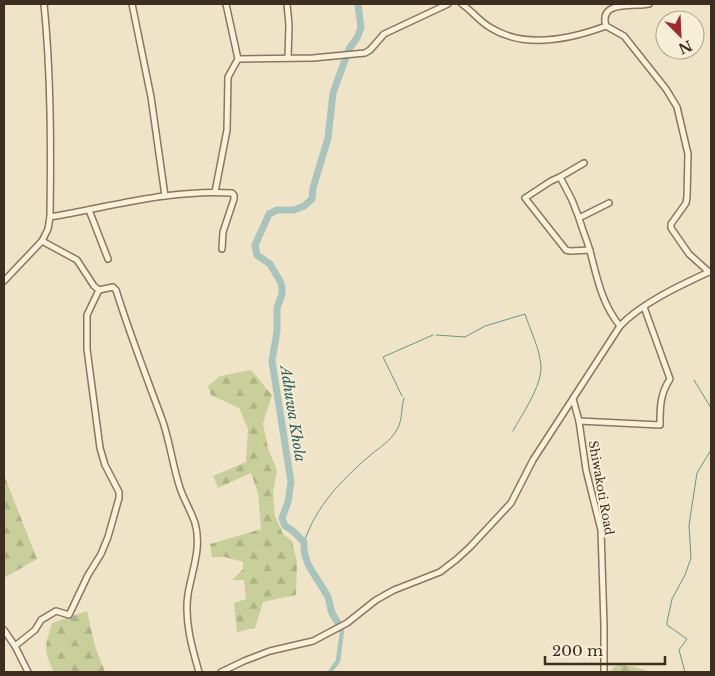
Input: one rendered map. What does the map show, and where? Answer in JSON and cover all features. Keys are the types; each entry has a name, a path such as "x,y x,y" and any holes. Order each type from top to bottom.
{"street":[{"path":"4,281 42,241 48,229 50,217 51,152 48,40 44,4"},
{"path":"132,4 151,97 165,196"},
{"path":"215,192 227,130 228,76 229,71 238,59 226,4"},
{"path":"287,4 290,25 288,58"},
{"path":"238,59 365,53 384,34 448,4"},
{"path":"462,4 490,28 521,40 566,38 606,26"},
{"path":"221,672 270,651 313,641 346,623 376,600 440,572 451,563 470,547 511,503 533,460 620,326 631,315 671,290 710,271 689,254 671,228 671,224 686,203 687,197 688,154 677,107 666,89 624,36 606,26 604,19 606,12 614,6 649,4"},
{"path":"584,163 525,198 566,250 590,250"},
{"path":"560,177 579,218 590,250 602,296 608,310 620,326"},
{"path":"50,217 165,196 215,192 232,193 234,199 223,232 222,249"},
{"path":"579,218 609,203"},
{"path":"89,210 108,259"},
{"path":"42,241 77,260 94,286 99,290 114,287 116,290 129,332 164,425 180,489 195,522 197,542 194,570 188,594 187,615 199,672"},
{"path":"14,646 35,630 41,620 47,616 56,611 69,615 88,575 101,554 120,498 119,492 105,465 100,448 87,349 87,315 99,290"},
{"path":"579,421 660,425 660,400 670,379 644,307"},
{"name":"Shiwakoti Road","path":"573,399 579,421 586,470 601,530 604,672"},
{"path":"4,630 28,672"}],"green space":[{"path":"251,370 272,395 263,423 268,448 277,471 273,493 275,516 283,534 292,541 297,562 296,595 263,602 255,628 237,632 234,603 246,599 244,580 232,580 243,569 243,562 225,557 212,557 210,544 261,529 258,493 251,473 218,488 213,476 246,462 248,429 239,408 211,395 208,386 220,376"},
{"path":"4,475 37,559 4,578"},
{"path":"87,611 95,646 105,672 54,672 46,648 52,623"},
{"path":"620,665 636,667 651,672 610,672 614,667"}],"waterway":[{"name":"Adhuwa Khola","path":"338,623 332,613 328,597 308,564 304,542 285,526 282,518 288,502 291,482 272,361 277,331 277,308 282,294 282,287 270,264 257,255 255,245 269,214 277,210 294,210 304,206 312,199 313,188 328,138 333,93 349,49 361,28 358,4"},
{"path":"436,335 465,337 485,326 525,314 539,353 541,366 538,382 531,400 513,431"},
{"path":"402,396 383,357 433,335"},
{"path":"694,380 711,408"},
{"path":"304,542 315,517 330,495 394,434 401,421 404,398"},
{"path":"685,672 679,650 687,639 667,625 667,622 672,599 685,575 691,558 689,525 697,473 711,450"},
{"path":"330,672 338,661 342,631"}]}
